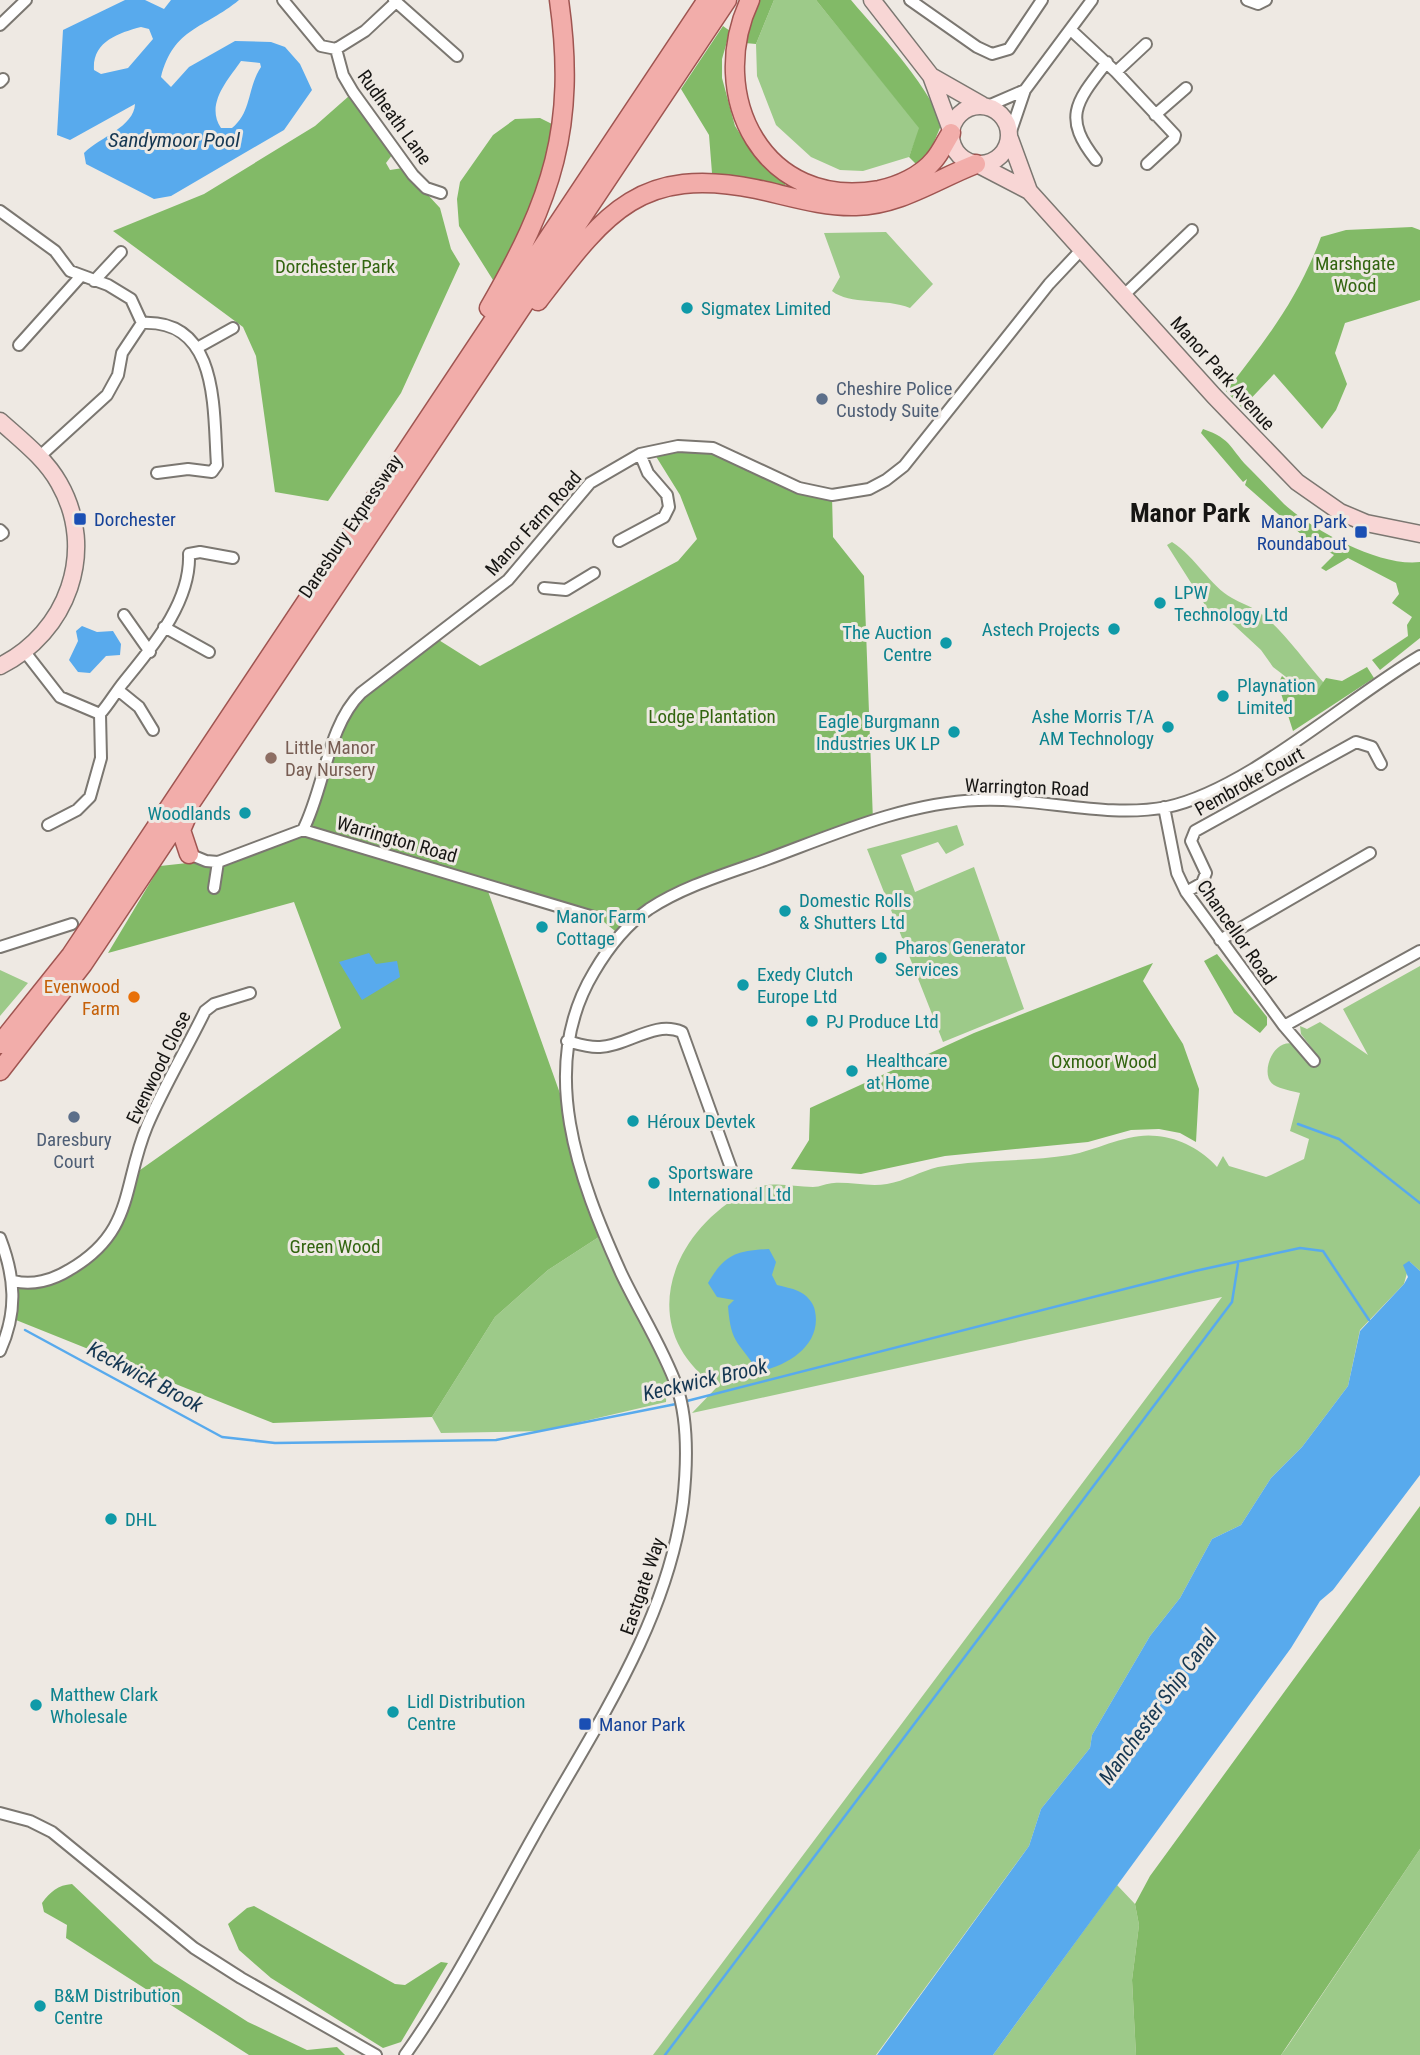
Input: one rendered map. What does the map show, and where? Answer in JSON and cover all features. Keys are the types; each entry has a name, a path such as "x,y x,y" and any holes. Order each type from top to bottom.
{"main road":[{"path":"401,459 519,257 547,194 559,151 567,79 559,0"},
{"name":"Daresbury Expressway","path":"0,1044 71,955 707,0"},
{"name":"Daresbury Expressway","path":"0,1071 83,964 727,0"},
{"path":"750,0 737,41 736,99 757,144 774,162 797,178 819,188 843,192 886,188 923,170 933,161 951,131"},
{"path":"451,412 586,240 608,217 643,194 666,186 707,182 838,206 857,206 899,198 978,164"},
{"path":"149,864 173,853 189,854 181,830 218,760"}],"street":[{"path":"0,26 26,0"},
{"path":"283,0 321,46 336,50 365,32 395,1 457,55"},
{"path":"872,0 931,76 951,131 951,142 960,157 978,164 996,160 1010,137 1025,90 1072,32 1092,0"},
{"path":"909,0 977,47 992,54 1009,49 1042,0"},
{"path":"1247,0 1258,4 1266,0"},
{"path":"1072,32 1107,62 1175,135 1147,164"},
{"path":"1116,72 1146,44"},
{"name":"Rudheath Lane","path":"336,50 343,75 353,92 413,175 426,188 441,193"},
{"path":"1096,160 1081,141 1075,125 1075,108 1107,62"},
{"path":"931,76 1004,117 1010,137"},
{"path":"1155,115 1186,88"},
{"path":"951,131 959,115 1025,90"},
{"name":"Manor Park Avenue","path":"1010,137 1029,191"},
{"name":"Manor Park Avenue","path":"978,164 1029,191 1297,482 1340,512 1366,523 1420,534"},
{"path":"0,211 47,244 70,271 80,277 108,285 131,299 142,323"},
{"path":"1124,295 1192,230"},
{"name":"Manor Farm Road","path":"303,830 315,806 346,708 508,580 590,483 640,454 677,446 713,448 799,488 832,495 869,489 904,466 1048,284 1082,249"},
{"path":"94,281 121,252"},
{"path":"19,345 74,288 80,277"},
{"path":"142,323 173,325 197,348 211,387 217,465 212,472 188,469 157,473"},
{"path":"39,457 107,395 118,375 122,353 142,323"},
{"path":"197,348 233,328"},
{"path":"0,421 39,457 59,484 69,505 76,548 71,585 64,606 51,626 25,652 0,666"},
{"path":"619,541 664,517 669,507 667,495 648,473 640,454"},
{"path":"0,530 3,533 0,536"},
{"path":"48,825 77,810 90,797 101,758 100,714 150,652 164,627 185,589 190,572 189,554 200,552 233,558"},
{"path":"544,588 566,590 594,573"},
{"path":"124,615 150,652"},
{"path":"164,627 209,652"},
{"path":"25,652 60,697 100,714"},
{"name":"Warrington Road","path":"620,935 646,911 687,888 873,821 909,811 982,799 1116,809 1164,807 1222,786 1420,656"},
{"path":"118,690 139,707 153,730"},
{"name":"Pembroke Court","path":"1186,892 1202,883 1206,873 1191,841 1195,831 1356,741 1372,747 1381,764"},
{"name":"Chancellor Road","path":"1164,807 1177,873 1186,892 1284,1027 1314,1061"},
{"path":"189,854 206,861 218,862 303,830"},
{"name":"Warrington Road","path":"303,830 597,918"},
{"path":"1220,940 1370,853"},
{"path":"214,888 218,862"},
{"path":"0,947 72,924"},
{"name":"Eastgate Way","path":"405,2055 448,1988 636,1654 677,1538 684,1495 686,1435 677,1387 621,1273 586,1182 568,1116 564,1082 567,1041 584,987 620,935"},
{"path":"1284,1027 1420,951"},
{"path":"0,1034 45,989"},
{"name":"Evenwood Close","path":"14,1280 27,1284 58,1277 94,1256 122,1217 146,1129 205,1011 214,1004 250,993"},
{"path":"567,1041 603,1047 654,1030 672,1028 682,1032 732,1171"},
{"path":"0,1238 14,1280 11,1318 0,1351"},
{"path":"0,1813 30,1821 52,1832 194,1948 376,2055"}],"green space":[{"path":"757,0 774,0 756,44 745,43"},
{"path":"774,0 816,0 920,128 909,157 863,171 840,170 811,157 776,125 757,76 756,44"},
{"path":"816,0 851,0 901,58 934,106 942,123 929,154 919,167 909,157 919,128"},
{"path":"723,26 730,31 722,59 722,78 735,126 758,161 786,183 783,189 712,173 709,135 681,89"},
{"name":"Dorchester Park","path":"349,96 390,150 392,155 386,163 390,170 403,168 440,208 451,249 460,264 401,393 328,501 275,492 256,356 243,327 113,231 204,194 315,126"},
{"path":"540,118 554,125 544,167 515,244 493,280 459,226 457,199 460,182 493,135 515,119"},
{"name":"Marshgate Wood","path":"1412,227 1420,230 1420,300 1345,323 1335,353 1347,384 1336,410 1322,429 1274,374 1242,408 1226,391 1268,336 1291,300 1321,237 1346,230"},
{"path":"886,232 933,284 910,308 848,298 832,291 840,277 824,233"},
{"path":"1203,429 1226,441 1284,504 1312,525 1367,553 1386,559 1420,562 1420,638 1380,670 1372,660 1408,636 1407,625 1412,617 1392,603 1399,594 1396,583 1348,558 1326,571 1321,568 1334,555 1302,535 1245,485 1247,479 1243,482 1201,433"},
{"path":"713,448 832,495 833,537 864,576 873,821 687,888 620,935 604,922 484,880 568,1116 605,1233 548,1270 495,1317 432,1417 273,1423 11,1318 14,1281 27,1284 94,1256 122,1217 133,1175 341,1028 294,902 108,953 160,866 206,861 303,830 334,743 361,693 434,637 480,666 678,561 697,539 680,495 652,450"},
{"path":"1172,542 1224,593 1256,610 1274,624 1324,683 1317,691 1300,693 1234,625 1207,608 1167,545"},
{"path":"1367,667 1374,678 1293,731 1278,684 1282,676 1300,693 1317,691 1326,678 1342,681"},
{"path":"957,825 964,845 946,854 938,842 901,855 915,892 974,867 1024,1009 943,1042 867,849"},
{"path":"1217,954 1267,1017 1267,1025 1260,1033 1234,1013 1204,961"},
{"name":"Oxmoor Wood","path":"1153,963 1143,981 1183,1044 1199,1089 1196,1142 1180,1133 1159,1129 1131,1130 1088,1142 945,1156 861,1174 791,1169 809,1140 810,1108 974,1033"},
{"path":"1420,966 1420,1271 1410,1262 1404,1284 1360,1330 1348,1386 1302,1447 1271,1478 1241,1525 1212,1539 1180,1598 1150,1636 1092,1735 1090,1748 1041,1809 1029,1846 876,2055 653,2055 1222,1297 692,1413 717,1387 692,1364 676,1339 670,1312 672,1284 681,1257 697,1232 719,1210 746,1192 764,1186 887,1184 938,1167 1070,1155 1146,1135 1182,1142 1197,1150 1217,1167 1223,1156 1229,1166 1266,1177 1304,1159 1309,1139 1290,1131 1300,1093 1274,1085 1270,1080 1268,1066 1274,1052 1286,1044 1294,1044 1313,1066 1320,1059 1301,1034 1300,1026 1307,1029 1320,1022 1368,1055 1343,1009"},
{"path":"0,970 28,983 0,1016"},
{"path":"605,1233 668,1368 666,1402 542,1431 441,1433 432,1417 495,1317 548,1270"},
{"path":"1420,1506 1420,1849 1281,2055 1136,2055 1132,1980 1139,1925 1135,1904 1150,1876"},
{"path":"1420,1849 1420,2055 1281,2055 1287,2047"},
{"path":"72,1884 154,1962 248,2022 307,2050 337,2047 345,2055 249,2055 66,1938 67,1925 44,1912 42,1903 55,1890"},
{"path":"1117,1885 1135,1904 1139,1925 1132,1980 1136,2055 993,2055"},
{"path":"254,1906 395,1984 405,1985 441,1962 448,1963 401,2042 383,2048 271,1978 239,1950 228,1924 247,1908"}],"water":[{"name":"Sandymoor Pool","path":"125,0 145,0 164,9 171,0 239,0 182,38 167,61 161,77 171,87 189,67 235,41 271,42 285,47 300,64 312,90 284,130 171,196 154,199 86,164 84,153 123,125 133,112 135,104 70,140 57,135 63,30","holes":["141,27 149,29 153,39 128,68 101,74 94,70 97,52 108,40","241,61 260,63 261,67 243,115 232,128 221,128 217,119 217,101"]},
{"path":"82,626 97,632 113,631 121,644 120,655 106,656 90,673 78,672 69,660 78,641 76,631"},
{"path":"369,953 376,964 397,961 400,977 362,1000 339,962"},
{"path":"769,1249 776,1262 772,1275 777,1285 801,1292 807,1297 814,1308 816,1323 808,1344 800,1352 781,1365 758,1372 737,1343 731,1329 728,1306 734,1300 717,1297 708,1283 720,1266 733,1256"},
{"name":"Manchester Ship Canal","path":"1409,1261 1420,1271 1420,1475 1333,1590 1320,1601 1291,1648 993,2055 877,2055 1029,1846 1041,1809 1090,1748 1092,1735 1150,1636 1180,1598 1212,1539 1241,1525 1271,1478 1302,1447 1348,1386 1360,1331 1404,1284 1408,1277 1403,1265"}],"waterway":[{"path":"1298,1124 1339,1139 1420,1203"},
{"name":"Keckwick Brook","path":"683,1402 1195,1271 1300,1248 1323,1251 1369,1320"},
{"path":"665,2055 1232,1302 1238,1264"},
{"name":"Keckwick Brook","path":"25,1330 222,1437 275,1443 496,1440 676,1404"}],"place":[{"name":"Sigmatex Limited","path":"687,308"},
{"name":"Cheshire Police Custody Suite","path":"822,399"},
{"name":"Dorchester","path":"80,519"},
{"name":"Manor Park Roundabout","path":"1361,532"},
{"name":"LPW Technology Ltd","path":"1160,603"},
{"name":"Astech Projects","path":"1114,629"},
{"name":"The Auction Centre","path":"946,643"},
{"name":"Playnation Limited","path":"1223,696"},
{"name":"Ashe Morris T/A AM Technology","path":"1168,727"},
{"name":"Eagle Burgmann Industries UK LP","path":"954,732"},
{"name":"Little Manor Day Nursery","path":"271,758"},
{"name":"Woodlands","path":"245,813"},
{"name":"Domestic Rolls & Shutters Ltd","path":"785,911"},
{"name":"Manor Farm Cottage","path":"542,927"},
{"name":"Pharos Generator Services","path":"881,958"},
{"name":"Exedy Clutch Europe Ltd","path":"743,985"},
{"name":"Evenwood Farm","path":"134,997"},
{"name":"PJ Produce Ltd","path":"812,1021"},
{"name":"Healthcare at Home","path":"852,1071"},
{"name":"Daresbury Court","path":"74,1117"},
{"name":"Héroux Devtek","path":"633,1121"},
{"name":"Sportsware International Ltd","path":"654,1183"},
{"name":"DHL","path":"111,1519"},
{"name":"Matthew Clark Wholesale","path":"36,1705"},
{"name":"Lidl Distribution Centre","path":"393,1712"},
{"name":"Manor Park","path":"585,1724"},
{"name":"B&M Distribution Centre","path":"40,2006"}],"district":[{"name":"Manor Park","path":"1190,513"}],"park label":[{"name":"Lodge Plantation","path":"712,716"},
{"name":"Green Wood","path":"335,1246"}]}
